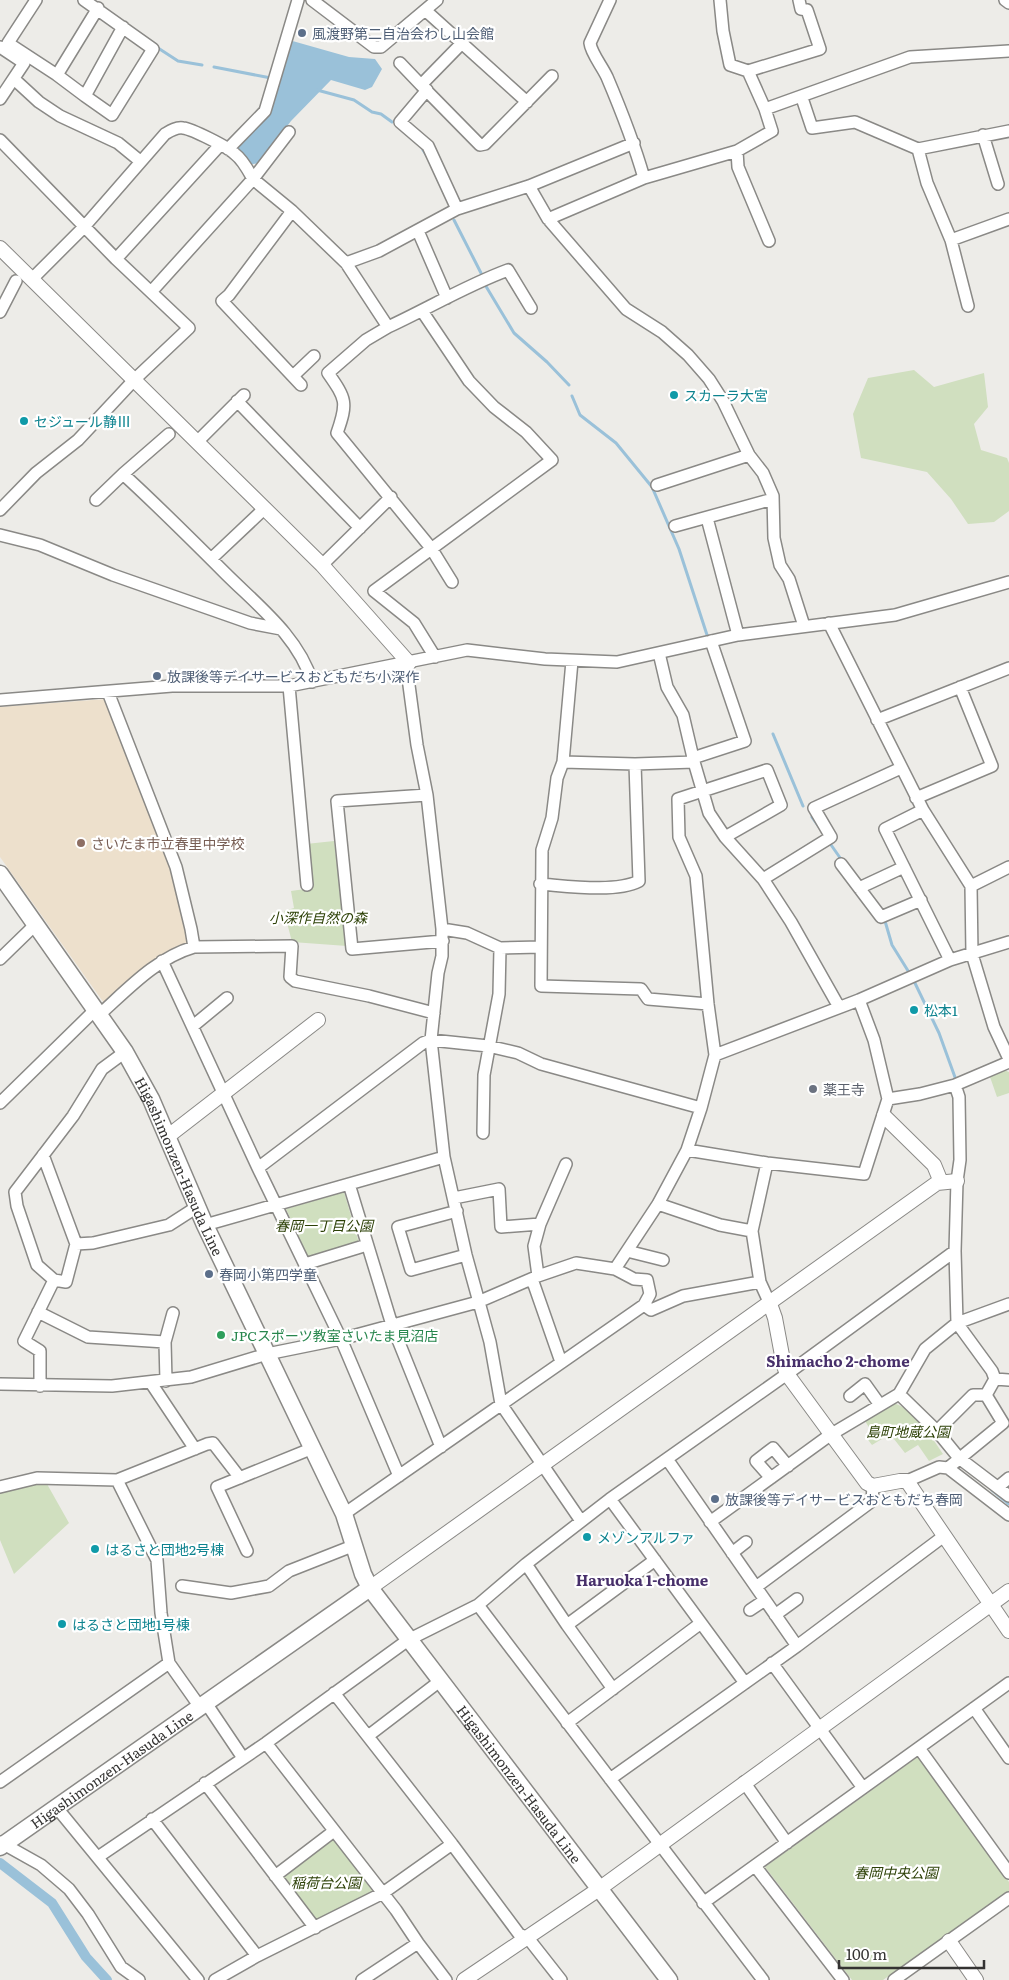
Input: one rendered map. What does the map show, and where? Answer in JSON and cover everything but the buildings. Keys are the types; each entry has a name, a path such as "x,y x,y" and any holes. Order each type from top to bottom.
{"main road":[{"name":"Higashimonzen-Hasuda Line","path":"0,874 124,1052 151,1099 205,1225 344,1514 363,1574 370,1588 669,1980"},
{"name":"Higashimonzen-Hasuda Line","path":"1,1844 57,1808 370,1588"}],"street":[{"path":"36,0 8,43 57,75 112,115 153,49 98,8 84,0"},
{"path":"116,259 224,147 265,111 298,0"},
{"path":"312,0 374,47 381,47 437,0"},
{"path":"610,0 590,43 591,50 598,58 607,77 634,143 644,178"},
{"path":"720,0 723,31 730,65 748,71 820,49 806,10 801,9 799,0"},
{"path":"1005,0 1009,3"},
{"path":"57,75 98,8"},
{"path":"425,10 526,102"},
{"path":"85,96 123,27"},
{"path":"457,209 428,146 400,122 424,87 462,42"},
{"path":"0,47 24,63 0,99"},
{"path":"766,109 802,98 887,64 910,57 1009,51"},
{"path":"400,63 480,145 485,144 552,76"},
{"path":"548,219 644,178 737,151 772,131 766,109 748,71"},
{"path":"14,79 39,102 60,116 118,143 140,162"},
{"path":"802,98 812,128 855,122 918,149 1009,131"},
{"path":"32,279 84,227 165,134 173,129 184,128 235,154 253,179 292,211 346,262 388,327"},
{"path":"151,292 253,179 289,132"},
{"path":"984,135 998,184"},
{"path":"0,140 84,227 188,328 135,379 78,440 36,472 0,510"},
{"path":"346,262 379,251 457,209 529,186 634,143"},
{"path":"918,149 927,184 951,240 968,306"},
{"path":"737,151 738,166 770,241"},
{"path":"529,186 548,219 626,309 662,332 688,355 724,401 749,455 763,473 773,498 774,538 780,565 789,579 804,626"},
{"path":"292,211 229,295 222,301 301,385"},
{"path":"951,240 1009,219"},
{"path":"418,231 447,298"},
{"path":"0,248 322,565 408,663 417,745 427,795 443,942 431,1040 444,1157 466,1255 490,1342 501,1404 581,1521"},
{"path":"452,582 431,548 337,433 343,416 344,403 342,393 328,373 366,340 388,327 483,279 508,270 531,308"},
{"path":"0,312 16,281"},
{"path":"422,311 469,381 494,407 526,432 552,460 374,591 414,623 435,657"},
{"path":"293,376 314,356"},
{"path":"198,441 240,398 360,528"},
{"path":"96,500 169,434"},
{"path":"657,485 749,455"},
{"path":"123,474 281,629 301,655 308,667 312,682"},
{"path":"322,565 391,497"},
{"path":"675,526 773,498"},
{"path":"211,559 265,508"},
{"path":"707,518 738,635"},
{"path":"0,535 40,545 113,575 250,623 281,629"},
{"path":"0,700 172,686 289,686 467,650 572,661 617,662 738,635 895,615 1009,582"},
{"path":"829,623 916,798 971,886 972,954 1003,1036 1009,1061 955,1084 920,1094 888,1099"},
{"path":"563,762 635,764 694,760 745,742 711,641"},
{"path":"659,653 667,687 683,715 709,812 724,837 763,879 791,922 839,1007"},
{"path":"572,661 563,762 557,778 552,818 542,850 540,884 541,986 641,989 648,999 708,1004"},
{"path":"877,720 1009,668"},
{"path":"289,686 307,885"},
{"path":"916,798 992,766 960,687"},
{"path":"108,692 176,867 194,947"},
{"path":"540,884 584,887 630,886 639,881 635,764"},
{"path":"763,879 831,837 814,808 901,768"},
{"path":"615,1270 658,1204 687,1150 701,1108 715,1055 708,1004 696,876 679,837 678,799 767,770 782,805 724,837"},
{"path":"427,795 337,801 352,949 443,942"},
{"path":"923,810 885,829 950,960"},
{"path":"841,864 881,917 921,900"},
{"path":"859,888 904,867"},
{"path":"971,886 1009,867"},
{"path":"0,959 36,924"},
{"path":"442,929 467,934 500,948 541,947"},
{"path":"715,1055 859,1000 950,960 1009,942"},
{"path":"0,1103 97,1013 162,961 183,950 194,947 292,946 290,977 295,981 369,996 434,1013"},
{"path":"483,1133 484,1075 488,1046 500,994 500,948"},
{"path":"162,961 224,1091 258,1168 341,1339 399,1476"},
{"path":"193,1026 227,998"},
{"path":"687,1150 767,1163 864,1174 888,1099 874,1040 859,1000"},
{"path":"167,1137 318,1020"},
{"path":"258,1168 423,1043 431,1040 488,1046 518,1053 542,1064 701,1108"},
{"path":"43,1155 76,1244 66,1282 54,1280 37,1265 17,1206 15,1192 43,1155 73,1116 102,1069 124,1052"},
{"path":"955,1084 959,1097 960,1151 955,1251 957,1323 992,1371 995,1379 986,1395"},
{"path":"884,1116 934,1165 941,1182"},
{"path":"205,1225 444,1157"},
{"path":"767,1163 752,1231 760,1282 776,1318 787,1374 867,1483 873,1486 907,1481 939,1467 948,1468 1009,1515"},
{"path":"561,1362 535,1277 534,1246 540,1224 566,1164"},
{"path":"370,1588 941,1182 957,1181"},
{"path":"349,1184 392,1325 441,1447"},
{"path":"454,1198 499,1189 501,1227 540,1224"},
{"path":"658,1204 720,1225 752,1231"},
{"path":"76,1244 93,1243 169,1225 197,1207"},
{"path":"457,1211 398,1227 411,1270 466,1255"},
{"path":"305,1264 367,1245"},
{"path":"627,1251 664,1260"},
{"path":"98,1857 266,1743 408,1640 478,1605 526,1564 610,1499 787,1374 955,1251"},
{"path":"0,1384 112,1386 191,1377 267,1354 341,1339 478,1302 535,1277 576,1262 615,1270 634,1278 648,1280 650,1294 644,1305 344,1514"},
{"path":"40,1386 40,1351 24,1341 54,1280"},
{"path":"644,1305 651,1310 683,1296 760,1282"},
{"path":"710,1522 830,1434 899,1394 926,1349 957,1323 1009,1304"},
{"path":"38,1312 88,1337 165,1342"},
{"path":"166,1381 165,1342 173,1313"},
{"path":"995,1379 1009,1380"},
{"path":"150,1383 196,1449"},
{"path":"850,1396 865,1384 880,1405"},
{"path":"899,1394 937,1431 959,1458 1009,1496"},
{"path":"937,1431 974,1395 986,1395"},
{"path":"948,1468 1003,1423 986,1395"},
{"path":"0,1487 37,1478 117,1480 213,1443 240,1478"},
{"path":"246,1551 216,1487 313,1448"},
{"path":"771,1478 756,1460 773,1448 788,1466"},
{"path":"667,1459 797,1646"},
{"path":"998,1487 1009,1478"},
{"path":"117,1480 157,1560 161,1613 169,1663 243,1758"},
{"path":"907,1481 1009,1631"},
{"path":"756,1587 872,1501 873,1486"},
{"path":"610,1499 745,1683"},
{"path":"610,1779 797,1646 944,1536"},
{"path":"732,1553 746,1542"},
{"path":"182,1586 231,1593 269,1586 289,1571 355,1545"},
{"path":"567,1625 655,1560"},
{"path":"526,1564 613,1689"},
{"path":"466,1979 599,1889 1009,1591"},
{"path":"775,1615 797,1599"},
{"path":"750,1610 764,1600"},
{"path":"478,1605 762,1980"},
{"path":"567,1723 701,1623"},
{"path":"0,1782 169,1663"},
{"path":"772,1663 863,1788"},
{"path":"368,1736 440,1681"},
{"path":"703,1903 1009,1683"},
{"path":"334,1692 520,1934 528,1938 561,1980"},
{"path":"974,1708 1009,1758"},
{"path":"266,1743 383,1893 446,1980"},
{"path":"919,1748 1009,1873"},
{"path":"744,1782 787,1843"},
{"path":"206,1783 315,1928"},
{"path":"57,1808 198,1980"},
{"path":"152,1820 257,1956"},
{"path":"275,1876 334,1831"},
{"path":"1,1844 40,1865 69,1889 88,1914 121,1968 139,1980"},
{"path":"215,1980 257,1956 383,1893 452,1844"},
{"path":"755,1866 843,1980"},
{"path":"894,1980 1009,1898"},
{"path":"949,1941 976,1980"},
{"path":"362,1980 418,1943"}],"shaded area":[{"name":"さいたま市立春里中学校","path":"106,699 157,829 180,901 189,942 152,962 104,1003 0,857 0,707"}],"green space":[{"path":"914,370 934,387 984,373 988,407 974,424 981,450 1007,458 1009,463 1009,511 994,522 968,524 951,499 927,472 861,458 853,414 868,378"},
{"name":"小深作自然の森","path":"334,841 347,946 292,942 284,911 294,908 291,891 312,888 306,844"},
{"path":"1004,1070 1009,1072 1009,1093 997,1097 990,1077"},
{"name":"春岡一丁目公園","path":"344,1192 359,1243 308,1257 286,1209"},
{"name":"島町地蔵公園","path":"890,1403 898,1405 913,1415 943,1454 929,1461 918,1445 905,1453 890,1434 872,1445 865,1436 871,1431 864,1419"},
{"path":"47,1484 69,1523 14,1574 0,1540 0,1493 33,1485"},
{"name":"春岡中央公園","path":"919,1756 1009,1882 1009,1891 883,1980 852,1980 765,1867"},
{"name":"稲荷台公園","path":"332,1837 374,1893 317,1922 282,1877"}],"water":[{"path":"289,40 349,57 375,59 382,69 372,87 365,90 331,80 291,121 259,163 248,165 235,147 265,112 279,83"}],"waterway":[{"path":"155,46 178,61 202,65"},
{"path":"214,67 271,78"},
{"path":"317,90 354,100 392,122"},
{"path":"423,150 427,156"},
{"path":"454,220 481,273"},
{"path":"484,283 514,333 547,362 569,385"},
{"path":"572,396 580,415 616,443 652,487 679,549 708,638"},
{"path":"773,734 803,806"},
{"path":"812,817 820,828"},
{"path":"829,842 843,862"},
{"path":"885,921 892,945 910,974"},
{"path":"913,979 939,1033 956,1080"},
{"path":"992,1490 1009,1504"},
{"path":"0,1863 52,1903 86,1957 107,1980"}],"place":[{"name":"風渡野第二自治会わし山会館","path":"302,33"},
{"name":"スカーラ大宮","path":"674,395"},
{"name":"セジュール静Ⅲ","path":"24,421"},
{"name":"放課後等デイサービスおともだち小深作","path":"157,676"},
{"name":"さいたま市立春里中学校","path":"81,843"},
{"name":"松本1","path":"914,1010"},
{"name":"薬王寺","path":"813,1089"},
{"name":"春岡小第四学童","path":"209,1274"},
{"name":"JPCスポーツ教室さいたま見沼店","path":"221,1335"},
{"name":"放課後等デイサービスおともだち春岡","path":"715,1499"},
{"name":"メゾンアルファ","path":"587,1537"},
{"name":"はるさと団地2号棟","path":"95,1549"},
{"name":"はるさと団地1号棟","path":"62,1624"}],"district":[{"name":"Shimacho 2-chome","path":"838,1360"},
{"name":"Haruoka 1-chome","path":"642,1579"}]}
